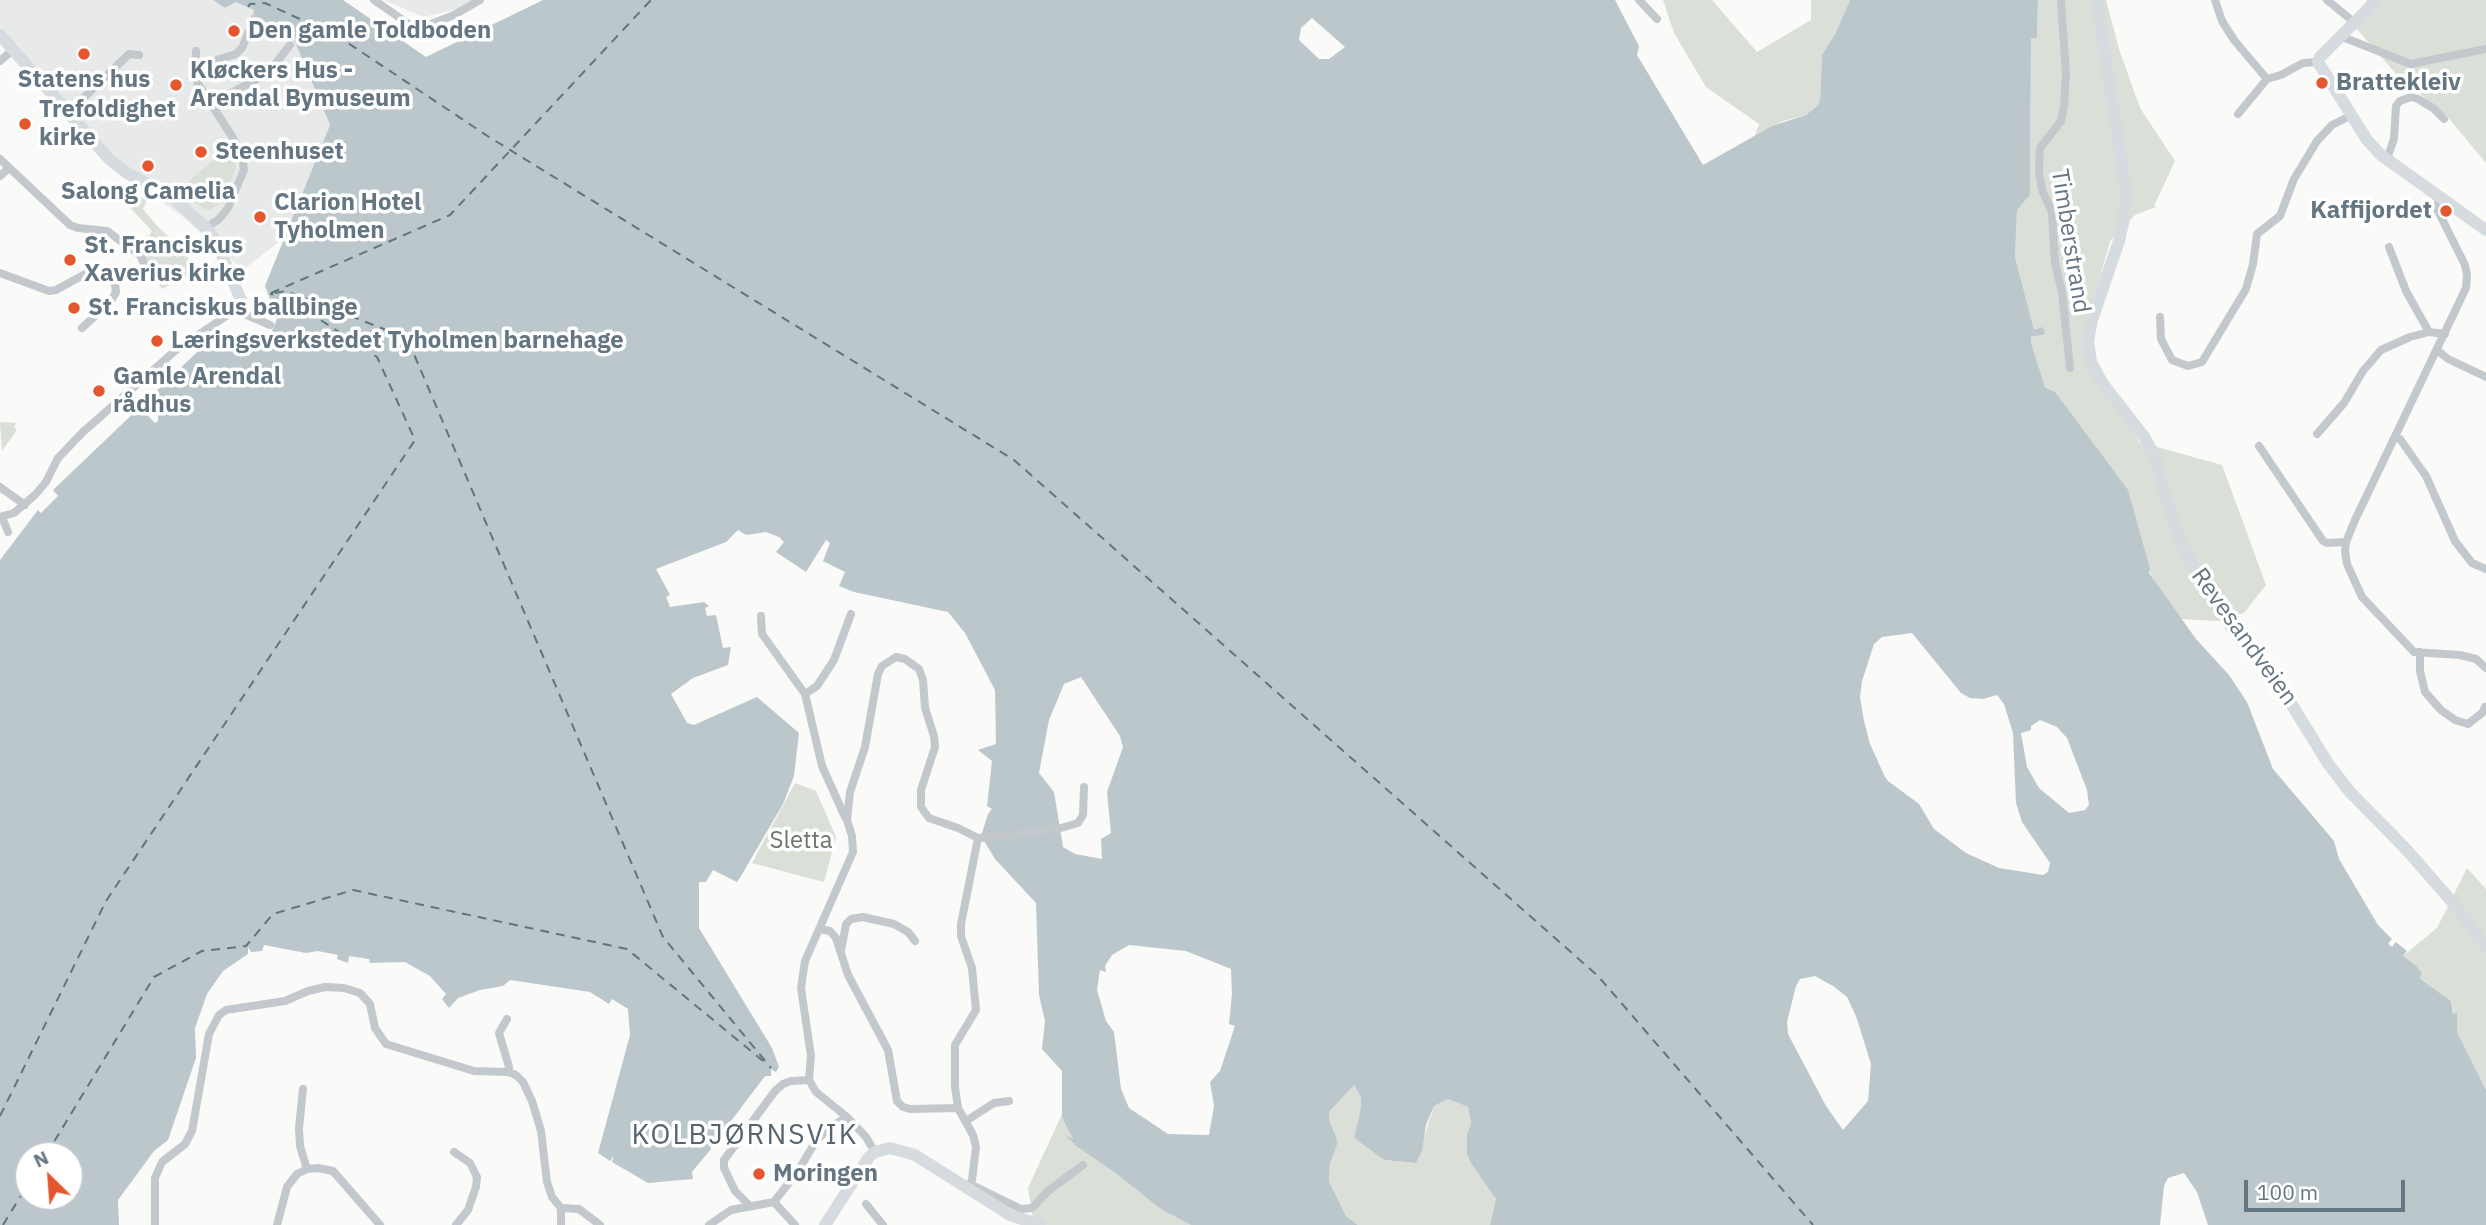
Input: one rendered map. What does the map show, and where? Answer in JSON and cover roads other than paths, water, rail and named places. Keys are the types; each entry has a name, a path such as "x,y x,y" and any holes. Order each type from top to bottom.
{"main road":[{"name":"Revesandveien","path":"2097,0 2126,192 2119,240 2092,320 2088,341 2091,362 2103,384 2145,438 2154,455 2175,528 2185,551 2226,620 2242,642 2274,676 2329,765 2350,792 2413,857 2455,905 2486,947"},
{"path":"2377,0 2318,62 2367,141 2387,159 2486,230"},
{"path":"0,35 109,159 127,173 171,196 206,228 223,254 238,305"},
{"path":"825,1225 863,1164 875,1152 890,1148 905,1150 969,1186 1010,1215 1040,1225"}],"street":[{"path":"374,0 413,27 421,28 454,15 480,0"},
{"path":"1639,0 1657,19"},
{"name":"Timberstrand","path":"2061,0 2066,74 2064,107 2061,121 2040,148 2039,172 2042,190 2052,212 2054,253 2062,292 2070,368"},
{"path":"2215,0 2222,21 2267,79"},
{"path":"2328,0 2355,23"},
{"path":"195,67 236,54 242,48 254,19"},
{"path":"2340,36 2411,64 2469,51 2486,50"},
{"path":"211,104 269,72 290,45"},
{"path":"0,61 14,48"},
{"path":"196,51 197,82 242,154 244,170 228,208 206,228"},
{"path":"68,112 130,54 139,55"},
{"path":"2238,114 2267,79 2303,63 2318,62"},
{"path":"2387,159 2394,139 2396,106 2400,101 2411,97 2418,99 2444,119"},
{"path":"2160,317 2161,340 2172,360 2188,366 2202,362 2246,289 2257,234 2280,216 2294,179 2317,141 2332,125 2350,116"},
{"path":"0,159 70,225 107,231 141,256 145,268"},
{"path":"0,176 9,168"},
{"path":"2439,197 2437,209 2457,246 2468,275 2466,288 2346,542 2347,565 2362,597 2414,652 2460,655 2476,659 2486,668"},
{"path":"2389,247 2406,291 2429,332"},
{"path":"0,273 49,291 56,290 89,272 104,271 116,284 116,292 111,301 82,328"},
{"path":"8,532 1,517 14,513 25,505 46,482 58,457 176,350 238,305 270,325"},
{"path":"2317,434 2344,403 2363,371 2381,351 2395,342 2429,332 2445,334"},
{"path":"2437,350 2448,359 2486,377"},
{"path":"2395,437 2400,439 2426,476 2455,541 2472,563 2486,569"},
{"path":"2259,446 2323,541 2327,544 2346,542"},
{"path":"0,487 25,505"},
{"path":"805,694 817,685 834,660 851,614"},
{"path":"761,616 762,634 805,694 819,757 852,836 853,852 805,961 801,988 811,1056 809,1080 816,1092 866,1137 875,1152"},
{"path":"2420,652 2420,675 2425,692 2441,710 2455,720 2468,724 2482,713 2485,707"},
{"path":"847,820 850,792 865,747 878,674 882,666 897,657 919,669 923,680 925,708 935,747 921,790 921,807 929,818 978,838 1061,828 1077,822 1083,815 1084,787"},
{"path":"978,838 961,924 961,936 972,968 976,1010 955,1045 958,1108 976,1147 969,1186 1021,1209 1032,1208 1048,1191 1083,1165"},
{"path":"840,954 846,924 851,919 863,917 894,924 908,932 915,941"},
{"path":"820,929 830,931 836,938 848,975 888,1051 897,1101 903,1107 909,1108 958,1108"},
{"path":"155,1225 155,1178 162,1162 185,1144 192,1131 209,1034 219,1015 226,1010 285,1001 325,987 344,988 360,993 370,1004 375,1028 386,1044 474,1072 508,1072 523,1082 541,1131 547,1182 552,1197 561,1208 561,1225"},
{"path":"507,1020 499,1033 508,1072"},
{"path":"750,1206 735,1191 724,1168 724,1160 775,1091 791,1081 809,1080"},
{"path":"303,1089 299,1128 300,1146 307,1169"},
{"path":"966,1121 985,1107 1009,1101"},
{"path":"709,1225 732,1210 774,1202 798,1171 816,1141 846,1117"},
{"path":"454,1152 470,1163 477,1177 468,1210 456,1225"},
{"path":"277,1225 287,1187 297,1174 318,1168 332,1171 380,1225"},
{"path":"774,1202 795,1225"},
{"path":"866,1204 883,1225"},
{"path":"561,1208 579,1209 600,1225"}],"place":[{"name":"Den gamle Toldboden","path":"234,31"},
{"name":"Statens hus","path":"84,54"},
{"name":"Brattekleiv","path":"2322,83"},
{"name":"Kløckers Hus - Arendal Bymuseum","path":"176,85"},
{"name":"Trefoldighet kirke","path":"25,124"},
{"name":"Steenhuset","path":"201,152"},
{"name":"Salong Camelia","path":"148,166"},
{"name":"Kaffijordet","path":"2446,211"},
{"name":"Clarion Hotel Tyholmen","path":"260,217"},
{"name":"St. Franciskus Xaverius kirke","path":"70,260"},
{"name":"St. Franciskus ballbinge","path":"74,308"},
{"name":"Læringsverkstedet Tyholmen barnehage","path":"157,341"},
{"name":"Gamle Arendal rådhus","path":"99,391"},
{"name":"Moringen","path":"759,1174"}],"district":[{"name":"KOLBJØRNSVIK","path":"745,1136"}],"park label":[{"name":"Sletta","path":"801,841"}]}
